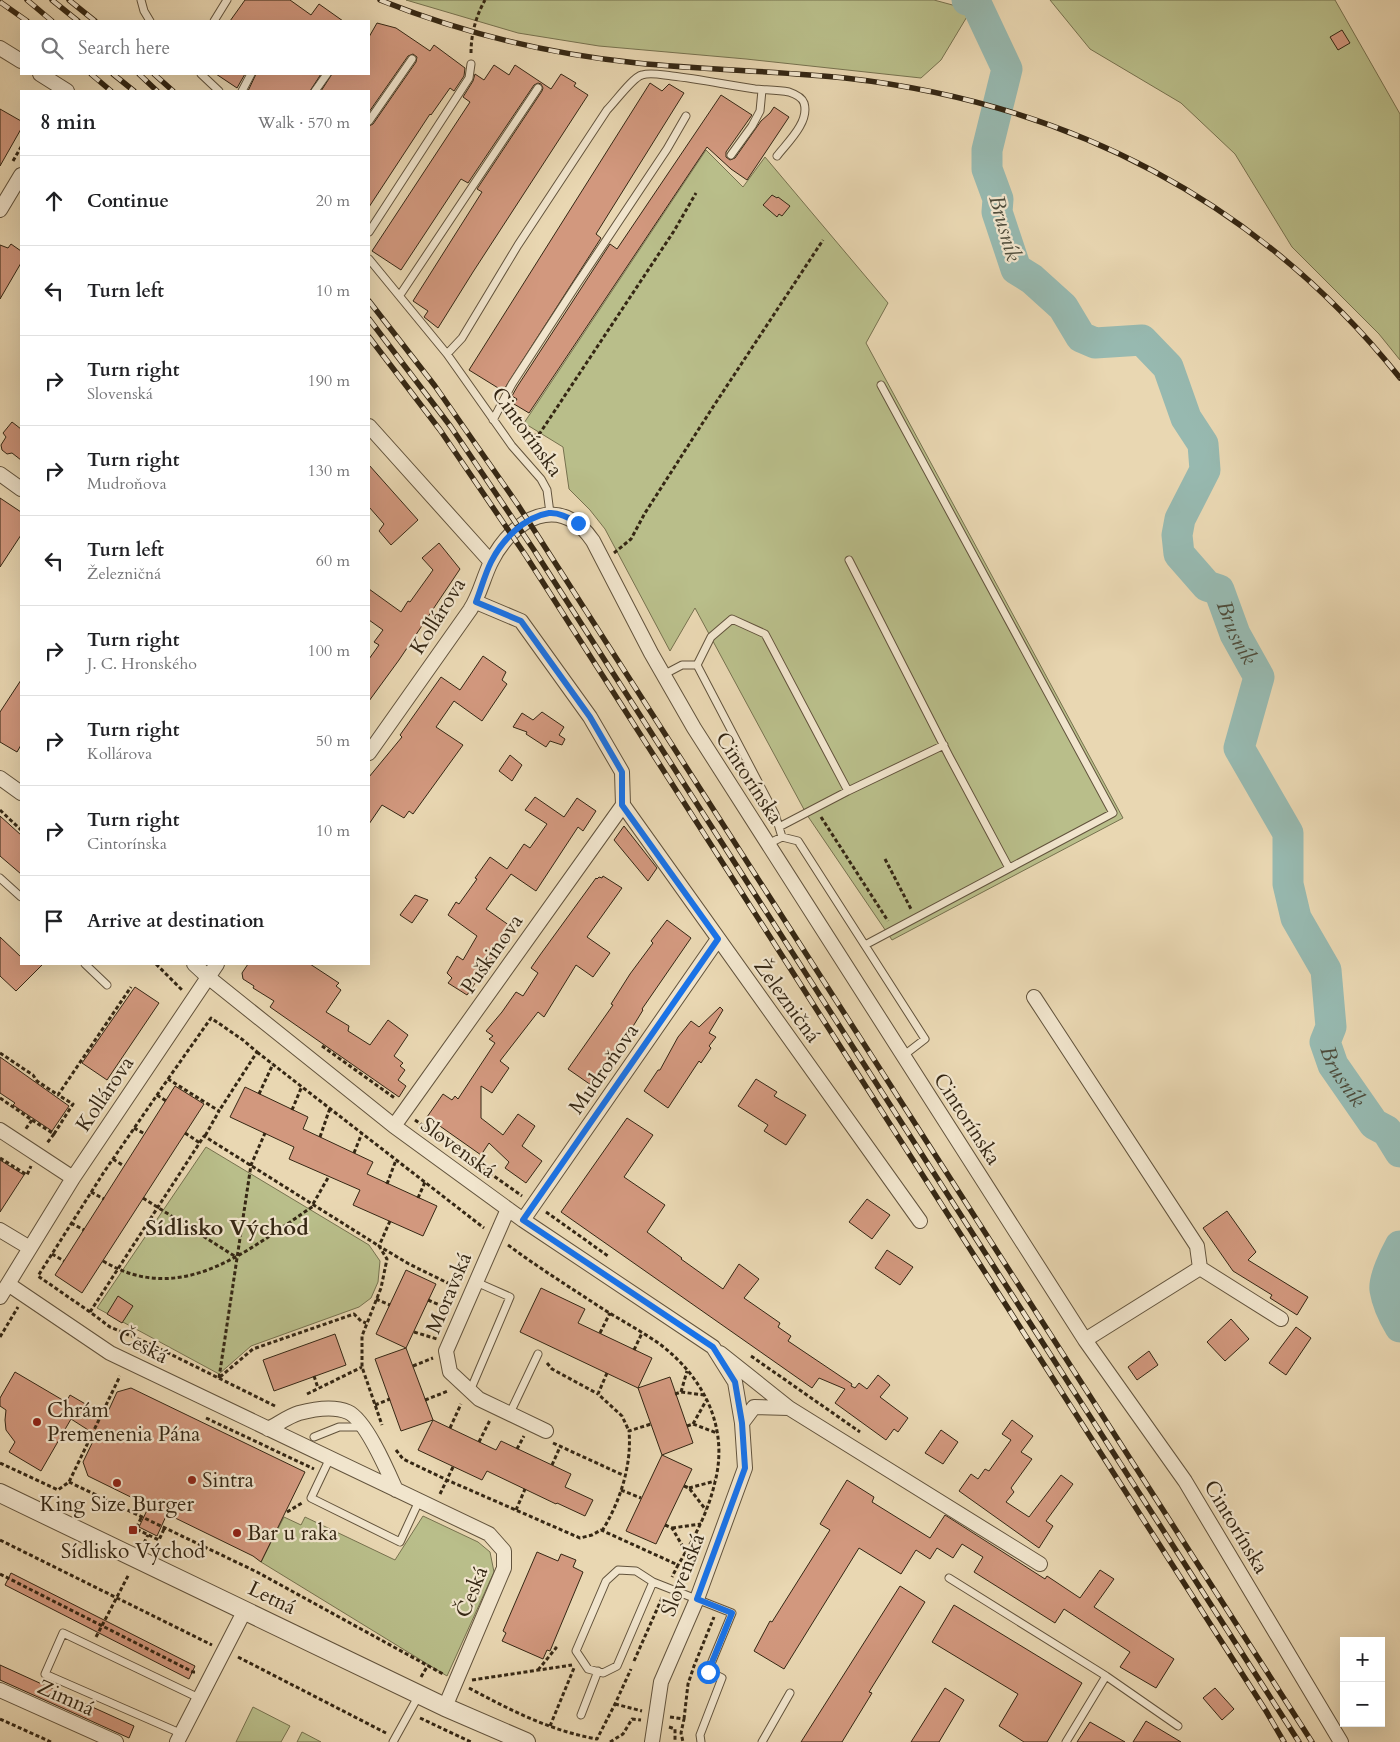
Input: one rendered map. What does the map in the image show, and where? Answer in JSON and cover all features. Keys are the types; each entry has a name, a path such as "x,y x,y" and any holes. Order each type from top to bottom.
{"street":[{"path":"0,48 20,61"},
{"path":"42,75 66,90"},
{"path":"0,210 20,177"},
{"path":"370,427 491,562"},
{"path":"0,474 20,488"},
{"name":"Cintorínska","path":"550,513 569,517 586,530 663,675 694,728 1085,1340 1185,1480 1341,1742"},
{"name":"Kollárova","path":"373,737 476,602 491,562 501,545 524,524 550,513"},
{"path":"476,602 521,621 590,717 622,772 622,805"},
{"path":"0,778 20,788"},
{"name":"Železničná","path":"622,805 920,1221"},
{"name":"Puškinova","path":"394,1126 622,805"},
{"name":"Mudroňova","path":"523,1220 718,939"},
{"name":"Slovenská","path":"195,965 394,1126 523,1220 713,1347 789,1408 1040,1564"},
{"name":"Kollárova","path":"0,1297 73,1178 217,965"},
{"path":"1034,997 1197,1246 1200,1268 1280,1319"},
{"path":"0,1130 73,1178"},
{"name":"Moravská","path":"508,1209 490,1232 469,1281 446,1351 450,1372 467,1395 546,1431"},
{"path":"0,1230 30,1248"},
{"path":"1085,1340 1200,1268"},
{"name":"Česká","path":"8,1284 110,1352 489,1534 504,1551 504,1568 445,1707"},
{"name":"Slovenská","path":"652,1742 661,1682 697,1599 745,1468 742,1423 735,1382 713,1347"},
{"path":"742,1423 754,1407 789,1408"},
{"path":"268,1429 299,1413 330,1408 350,1413 363,1427 374,1445 396,1490"},
{"name":"Letná","path":"0,1493 445,1707 526,1742"},
{"path":"178,1738 245,1610"},
{"name":"Zimná","path":"0,1690 116,1742"}],"lane":[{"path":"141,0 150,20"},
{"path":"215,20 227,0"},
{"path":"370,120 412,59"},
{"path":"370,230 469,78 471,64"},
{"path":"447,354 462,338 518,245 607,110 620,98 632,81 641,75 653,74 762,90 790,92 800,97 804,103 805,113 803,120 777,156"},
{"path":"202,75 217,90"},
{"path":"243,90 250,75"},
{"path":"316,90 326,75"},
{"path":"400,295 538,88"},
{"path":"731,155 752,126 760,111 762,90"},
{"path":"493,420 512,384 667,149 686,116"},
{"name":"Cintorínska","path":"370,260 447,354 512,446 541,479 547,490 550,513"},
{"path":"865,945 1113,813 881,385"},
{"path":"849,560 1009,868"},
{"path":"697,665 711,637 732,619 765,634 848,792"},
{"path":"663,675 682,665 697,665"},
{"path":"697,665 775,814 782,837"},
{"path":"779,828 944,745"},
{"path":"768,844 782,837 798,841 926,1039 903,1056"},
{"path":"0,878 20,897"},
{"path":"86,965 107,985"},
{"path":"467,1395 510,1297 469,1281"},
{"path":"510,1413 538,1354"},
{"path":"314,1437 339,1427 363,1427"},
{"path":"330,1458 311,1498 400,1542 419,1501"},
{"path":"653,1582 617,1666 604,1673 588,1668 576,1651 606,1581 618,1570 636,1571 653,1582 732,1613 708,1672 722,1678 700,1735 701,1742"},
{"path":"949,1578 1106,1676 1178,1726"},
{"path":"178,1738 45,1674 63,1634 199,1698"},
{"path":"581,1715 598,1671"},
{"path":"1066,1742 1106,1676"},
{"path":"762,1742 790,1693"},
{"path":"394,1740 419,1694"}],"path":[{"path":"471,64 473,32 477,17 485,0"},
{"path":"500,408 532,437 540,433 674,231 696,193"},
{"path":"603,560 621,549 631,539 645,513 711,410 823,240"},
{"path":"816,808 893,930"},
{"path":"0,810 20,829"},
{"path":"885,859 916,918"},
{"path":"157,965 182,991"},
{"path":"58,1095 131,987"},
{"path":"90,1312 38,1276 113,1159 211,1018 243,1040 490,1232 545,1272 661,1345 688,1371 706,1396 714,1416 719,1450 716,1481 706,1510 678,1565"},
{"path":"317,1042 397,1100 404,1112 615,1261"},
{"path":"204,1136 218,1111 257,1052"},
{"path":"0,1054 73,1104 54,1134"},
{"path":"259,1094 273,1064"},
{"path":"168,1079 218,1111"},
{"path":"292,1110 302,1086"},
{"path":"156,1095 166,1101"},
{"path":"0,1098 32,1120 17,1141"},
{"path":"320,1137 330,1108"},
{"path":"134,1128 145,1134"},
{"path":"185,1133 200,1143"},
{"path":"265,1133 251,1165 219,1378 253,1349 354,1314 366,1323"},
{"path":"354,1153 362,1133"},
{"path":"113,1159 124,1166"},
{"path":"387,1184 396,1160"},
{"path":"103,1261 118,1270 148,1277 172,1278 201,1273 237,1257 314,1205 330,1176"},
{"path":"418,1198 425,1182"},
{"path":"91,1192 104,1199"},
{"path":"143,1198 237,1257"},
{"path":"390,1221 379,1246 409,1264 459,1289 469,1281"},
{"path":"71,1223 84,1230"},
{"path":"481,1237 490,1232"},
{"path":"52,1254 64,1261"},
{"path":"376,1299 390,1305"},
{"path":"428,1300 450,1310"},
{"path":"600,1333 610,1313"},
{"path":"414,1332 437,1340"},
{"path":"634,1350 642,1334"},
{"path":"745,1351 866,1436"},
{"path":"538,1354 552,1369 598,1394 622,1416 629,1432 630,1456 621,1490 602,1530"},
{"path":"413,1366 435,1358"},
{"path":"681,1392 688,1371"},
{"path":"598,1394 607,1373"},
{"path":"0,1463 58,1490 69,1482 119,1375 128,1380"},
{"path":"314,1376 318,1388"},
{"path":"425,1400 451,1390"},
{"path":"676,1394 681,1392 706,1396"},
{"path":"450,1428 467,1395"},
{"path":"693,1424 706,1396"},
{"path":"375,1405 390,1399"},
{"path":"480,1442 493,1416"},
{"path":"204,1417 322,1474"},
{"path":"629,1432 651,1424"},
{"path":"687,1426 693,1424 717,1433"},
{"path":"517,1449 521,1441"},
{"path":"552,1465 560,1447"},
{"path":"434,1508 453,1466"},
{"path":"689,1488 716,1481"},
{"path":"69,1482 257,1572"},
{"path":"684,1486 689,1488 706,1510"},
{"path":"516,1510 525,1489"},
{"path":"621,1490 641,1498"},
{"path":"141,1518 136,1529 148,1535 159,1540 164,1529"},
{"path":"665,1525 672,1528 700,1524"},
{"path":"672,1528 686,1552"},
{"path":"91,1646 118,1598 148,1535"},
{"path":"0,1540 224,1650 394,1740"},
{"path":"0,1574 193,1672 203,1671"},
{"path":"538,1671 556,1648 552,1647"},
{"path":"456,1682 576,1664 550,1726"},
{"path":"409,1713 471,1742"},
{"path":"0,1719 51,1742"},
{"path":"586,1742 588,1738"}],"green space":[{"path":"406,0 934,0 971,10 941,60 921,78 746,59 599,46 518,33"},
{"path":"1050,0 1335,0 1400,114 1400,360 1379,334 1292,247 1235,154 1181,103 1090,49"},
{"path":"706,150 743,187 765,157 888,303 866,343 1123,818 892,940 807,815 695,608 670,651 605,529 590,510 569,489 563,447 524,423"},
{"path":"206,1147 369,1245 380,1261 378,1282 371,1298 359,1307 251,1346 219,1374 97,1308"},
{"path":"423,1516 478,1542 490,1552 494,1572 447,1676 261,1562 284,1517 301,1525 305,1517 395,1560"},
{"path":"253,1707 290,1726 281,1742 236,1742"},
{"path":"302,1732 321,1742 297,1742"}],"building":[{"path":"245,0 290,0 311,15 319,4 342,20 231,20"},
{"path":"377,23 396,28 430,51 434,45 465,68 464,76 454,91 450,88 430,114 370,205 370,126 373,124 416,62 417,57 413,54 408,56 370,111 370,90 322,90 331,75 370,75 370,35"},
{"path":"1342,30 1350,43 1338,50 1330,37"},
{"path":"494,65 509,75 515,65 551,89 561,74 576,83 574,86 588,95 438,328 424,317 428,311 413,301 482,192 477,189 542,91 541,84 534,85 468,183 461,179 401,270 372,251 470,102 463,97 475,74 484,80"},
{"path":"218,75 244,75 237,88"},
{"path":"256,75 320,75 311,90 248,90"},
{"path":"650,83 662,91 669,84 684,93 596,234 601,238 503,391 469,370"},
{"path":"721,95 752,115 726,152 726,157 730,160 735,158 761,121 774,107 789,117 747,180 731,169 707,147 529,413 514,404 517,399 512,396 517,387 610,244 617,249"},
{"path":"0,109 20,120 20,131 0,166"},
{"path":"772,195 790,206 782,216 779,214 777,217 763,205"},
{"path":"11,244 20,250 20,265 0,299 0,245 8,248"},
{"path":"12,422 20,428 20,459 12,453 7,454 2,450 1,445 6,437 3,433"},
{"path":"370,466 418,520 391,545 379,531 384,524 370,508"},
{"path":"0,498 20,511 20,537 0,567"},
{"path":"439,543 460,569 370,700 370,658 379,645 374,642 383,630 370,621 370,590 401,612 433,570 422,558"},
{"path":"483,656 506,672 502,680 507,684 482,721 454,701 436,727 463,745 413,814 409,811 404,818 382,805 370,823 370,776 402,737 400,735 441,677 460,690"},
{"path":"20,682 20,747 17,752 0,742 0,712"},
{"path":"542,712 564,727 559,735 565,739 562,745 550,741 546,747 526,734 527,732 513,727 522,713 533,720"},
{"path":"510,755 522,765 512,781 499,771"},
{"path":"535,797 564,817 577,798 596,811 583,831 578,827 536,891 511,874 486,909 513,928 467,995 448,983 452,978 447,973 457,956 463,960 477,936 448,915 456,902 459,904 490,857 507,869 524,844 530,848 547,824 525,810"},
{"path":"0,816 20,834 20,873 0,856"},
{"path":"624,826 657,868 648,881 614,840"},
{"path":"603,876 622,888 587,937 610,953 593,977 576,965 544,1017 538,1012 500,1061 509,1068 492,1093 481,1086 481,1118 503,1135 518,1114 535,1126 522,1146 542,1161 526,1183 505,1168 509,1162 489,1143 481,1155 427,1117 443,1094 452,1100 455,1096 458,1099 495,1043 489,1039 493,1036 486,1031 516,992 523,996 538,973 531,968 596,878 602,878"},
{"path":"415,895 428,900 412,923 400,915"},
{"path":"667,920 691,938 642,1009 632,1028 591,1085 568,1069 613,1005 611,1004 630,974"},
{"path":"0,937 20,956 20,965 42,965 16,991 0,976"},
{"path":"247,965 312,965 339,983 336,986 341,990 326,1012 349,1026 348,1031 370,1045 388,1020 408,1035 394,1056 403,1063 400,1066 405,1070 398,1080 406,1086 399,1097 270,1007 274,1001 253,988 254,986 243,979 242,973"},
{"path":"135,987 159,1003 107,1080 82,1063"},
{"path":"720,1007 723,1010 709,1033 716,1037 709,1046 711,1048 701,1063 699,1061 668,1108 644,1091 658,1070 660,1070 678,1037 691,1021 699,1027"},
{"path":"0,1057 69,1106 52,1131 13,1105 15,1103 0,1093"},
{"path":"756,1079 777,1092 774,1096 806,1115 786,1145 764,1131 768,1125 738,1106"},
{"path":"175,1086 204,1104 82,1293 55,1275"},
{"path":"245,1087 308,1117 303,1129 373,1162 367,1174 437,1206 423,1236 353,1205 360,1190 289,1159 294,1147 230,1117"},
{"path":"627,1118 653,1135 624,1177 665,1205 647,1232 723,1289 739,1264 759,1279 744,1298 780,1323 778,1327 791,1336 788,1341 852,1384 851,1386 855,1388 859,1383 867,1389 878,1375 890,1385 880,1397 908,1418 898,1432 894,1429 886,1440 835,1403 845,1389 819,1378 812,1388 561,1212"},
{"path":"0,1160 24,1175 0,1212"},
{"path":"867,1199 890,1215 872,1239 849,1222"},
{"path":"1227,1211 1256,1252 1248,1260 1308,1297 1297,1315 1270,1298 1272,1295 1233,1271 1203,1228"},
{"path":"887,1250 913,1267 900,1285 875,1268"},
{"path":"406,1270 436,1284 406,1348 376,1334"},
{"path":"541,1288 585,1309 578,1323 652,1358 638,1388 520,1332"},
{"path":"118,1296 133,1306 122,1323 107,1314"},
{"path":"1231,1319 1249,1339 1225,1361 1207,1342"},
{"path":"1296,1327 1311,1338 1286,1375 1269,1363"},
{"path":"335,1334 346,1365 274,1391 263,1360"},
{"path":"406,1348 433,1420 401,1431 375,1359"},
{"path":"1149,1351 1158,1365 1137,1380 1128,1367"},
{"path":"15,1372 66,1402 70,1395 106,1416 117,1392 131,1388 305,1472 261,1562 253,1556 167,1514 157,1536 139,1527 149,1506 88,1476 83,1462 96,1435 71,1419 41,1471 9,1452 15,1442 6,1430 6,1410 0,1406 0,1398"},
{"path":"670,1377 693,1443 662,1455 638,1388"},
{"path":"433,1420 496,1450 501,1441 571,1474 565,1487 593,1500 585,1516 487,1471 482,1480 418,1450"},
{"path":"1012,1420 1033,1436 1021,1452 1032,1459 1011,1488 1014,1492 1006,1502 1029,1517 1061,1475 1073,1484 1046,1521 1053,1526 1039,1548 959,1491 971,1474 978,1479 985,1469 989,1471 1011,1440 1002,1434"},
{"path":"941,1430 958,1442 943,1464 925,1453"},
{"path":"662,1455 692,1469 656,1544 626,1531"},
{"path":"847,1480 874,1497 872,1502 930,1538 945,1515 1045,1579 1047,1576 1080,1598 1100,1570 1114,1579 1094,1607 1174,1659 1156,1688 1120,1667 1130,1652 1064,1609 1055,1623 974,1572 983,1557 962,1544 953,1558 937,1548 930,1559 916,1550 901,1574 859,1548 784,1669 754,1651 770,1621 772,1622 830,1530 820,1524"},
{"path":"537,1552 558,1561 561,1554 576,1560 573,1567 583,1572 550,1651 547,1650 543,1659 502,1641 506,1633 503,1631"},
{"path":"11,1573 195,1666 189,1679 5,1585"},
{"path":"900,1586 925,1602 869,1692 872,1693 842,1742 801,1742"},
{"path":"954,1605 1082,1683 1047,1742 1024,1742 999,1726 1018,1694 932,1642"},
{"path":"0,1665 134,1726 129,1738 0,1680"},
{"path":"945,1688 964,1700 939,1742 911,1742"},
{"path":"1215,1688 1234,1709 1222,1720 1203,1698"},
{"path":"1146,1721 1181,1742 1133,1742"},
{"path":"1090,1722 1125,1742 1077,1742"}],"waterway":[{"name":"Brusník","path":"967,0 975,1 1007,69 987,150 987,169 998,199 997,212 1016,269 1032,279 1063,307 1081,337 1095,343 1142,340 1168,367 1186,418 1203,444 1205,470 1180,519 1177,535 1179,554 1207,586 1219,590 1235,634 1259,677 1239,748 1288,833 1288,884 1296,918 1326,970 1331,1027 1325,1042 1333,1065 1374,1124 1387,1131 1400,1152"},
{"name":"Brusník","path":"1400,1246 1390,1268 1385,1286 1389,1304 1400,1327"}],"railway":[{"path":"27,0 51,20"},
{"path":"52,0 77,20"},
{"path":"69,0 94,20"},
{"path":"380,0 474,32 538,48 637,63 845,78 927,91 1006,111 1081,137 1153,171 1221,212 1285,260 1345,315 1400,378"},
{"path":"0,2 26,20"},
{"path":"92,75 110,90"},
{"path":"114,75 133,90"},
{"path":"140,75 156,90"},
{"path":"155,75 172,90"},
{"path":"370,302 435,386 518,505 1312,1742"},
{"path":"370,320 451,427 534,550 1299,1742"},
{"path":"370,338 440,430 526,556 1266,1711 1284,1742"}],"place":[{"name":"Chrám Premenenia Pána","path":"37,1422"},
{"name":"Sintra","path":"192,1480"},
{"name":"King Size Burger","path":"117,1483"},
{"name":"Sídlisko Východ","path":"133,1530"},
{"name":"Bar u raka","path":"237,1533"}],"district":[{"name":"Sídlisko Východ","path":"227,1228"}],"route":[{"path":"578,523 569,517 550,513 524,524 511,534 501,545 491,562 476,602 521,621 590,717 622,772 622,805 718,939 523,1220 713,1347 735,1382 742,1423 745,1468 697,1599 732,1613 708,1672"}]}
